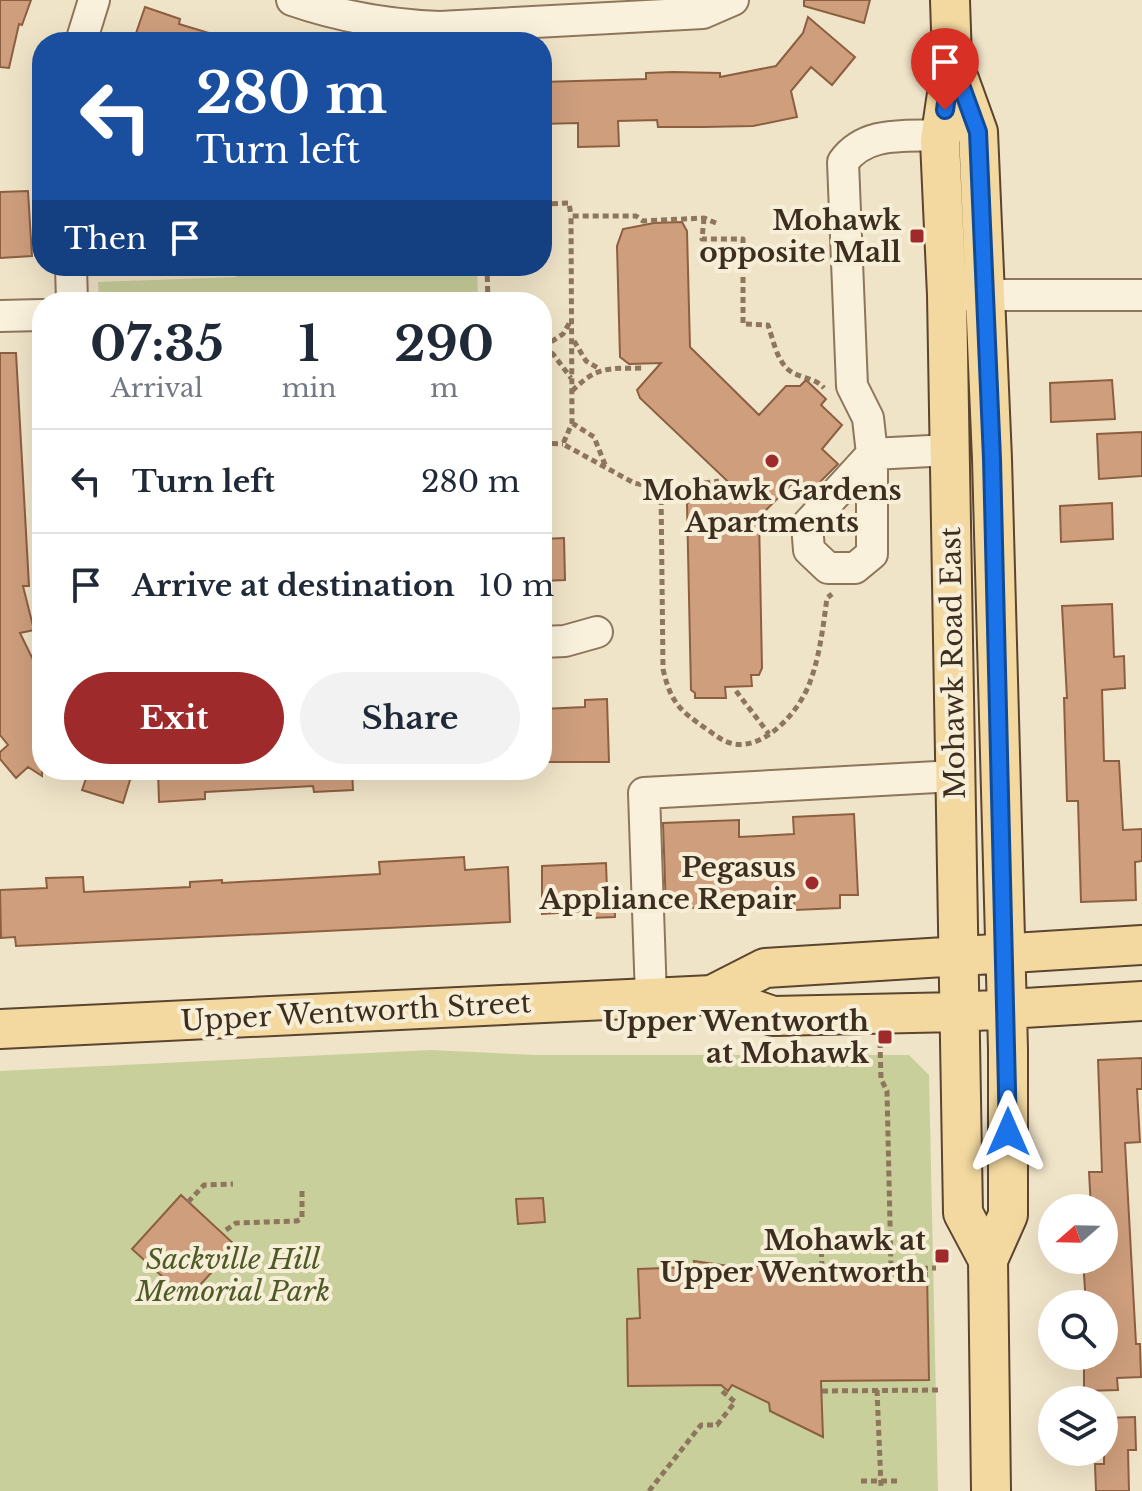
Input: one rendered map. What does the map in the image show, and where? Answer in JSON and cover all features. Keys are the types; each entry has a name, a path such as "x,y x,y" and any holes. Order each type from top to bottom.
{"main road":[{"name":"Mohawk Road East","path":"950,0 952,60 941,135 947,295 963,1213 988,1260"},
{"name":"Mohawk Road East","path":"952,60 978,132 986,294 1005,954 1008,1215 988,1260 991,1491"},
{"name":"Upper Wentworth Street","path":"712,995 765,968 1142,945"},
{"name":"Upper Wentworth Street","path":"0,1029 712,995 773,1016 958,1012 1142,1001"}],"street":[{"path":"84,32 94,0"},
{"path":"292,0 337,15 397,25 440,27 599,8 703,13 733,0"},
{"path":"941,135 871,139 853,148 843,162 852,386 868,418 872,454 950,450"},
{"path":"947,295 1142,295"},
{"path":"0,316 32,315"},
{"path":"552,642 597,632"},
{"path":"651,998 644,793 955,776"}],"path":[{"path":"552,204 569,203 571,216 572,423 563,444"},
{"path":"571,216 636,216 643,221 704,218 716,223"},
{"path":"704,218 702,239 743,239 743,324 768,325 782,364 792,372 816,380 825,390"},
{"path":"552,341 563,334 572,320"},
{"path":"572,338 586,361 599,369"},
{"path":"552,353 572,381"},
{"path":"572,391 599,369 642,368"},
{"path":"572,423 594,437 607,468"},
{"path":"552,443 563,444 634,483 661,489 719,481"},
{"path":"661,489 663,669 669,693 679,710 726,742 739,745 761,740 784,723 809,686 821,645 827,598 837,589"},
{"path":"817,590 827,598"},
{"path":"736,691 769,734"},
{"path":"878,1013 881,1079 887,1091 891,1268"},
{"path":"188,1202 204,1185 233,1184"},
{"path":"226,1230 236,1223 297,1221 302,1218 302,1188"},
{"path":"821,1241 822,1269"},
{"path":"772,1271 936,1268"},
{"path":"649,1491 701,1425 717,1425 735,1402 722,1391 724,1388"},
{"path":"877,1390 881,1484"},
{"path":"822,1391 938,1390"},
{"path":"861,1481 881,1484 900,1481"}],"green space":[{"path":"477,276 478,292 98,292 98,282 236,277"},
{"name":"Sackville Hill Memorial Park","path":"431,1050 536,1055 909,1055 929,1075 938,1491 0,1491 0,1071"}],"building":[{"path":"0,0 31,0 22,25 19,24 9,68 0,67"},
{"path":"804,0 870,0 864,23 804,6"},
{"path":"145,7 180,19 179,24 205,32 136,32"},
{"path":"808,17 855,57 832,85 811,67 791,91 797,117 753,126 658,127 657,120 618,121 619,146 578,147 578,123 552,124 552,82 646,79 646,73 673,72 720,73 720,77 776,66 803,33"},
{"path":"28,191 32,256 0,258 0,192"},
{"name":"Mohawk Gardens Apartments","path":"682,222 687,231 690,347 759,415 786,386 800,386 806,380 826,399 821,405 842,425 822,449 838,464 810,492 796,480 759,517 762,668 759,675 751,675 752,686 725,687 726,698 695,698 691,690 687,504 694,495 740,493 640,398 637,390 661,363 629,364 620,357 617,246 623,229"},
{"path":"0,353 16,353 29,586 23,586 32,622 32,630 20,633 32,658 32,770 28,767 16,778 0,759 0,752 8,745 0,735"},
{"path":"1112,380 1115,419 1051,422 1050,383"},
{"path":"1142,432 1142,476 1099,479 1097,434"},
{"path":"1112,503 1113,539 1061,542 1060,506"},
{"path":"564,538 565,580 552,581 552,539"},
{"path":"1112,604 1114,657 1124,656 1125,688 1102,690 1104,761 1119,761 1123,830 1142,829 1142,861 1135,862 1136,900 1081,902 1078,801 1067,801 1064,698 1067,698 1062,606"},
{"path":"607,699 609,762 552,762 552,709 585,707 585,700"},
{"path":"86,780 130,780 123,803 82,790"},
{"path":"158,780 352,780 353,790 314,792 313,786 205,792 205,799 159,802"},
{"path":"854,814 858,895 840,895 840,908 795,910 794,903 666,909 663,823 739,820 739,837 794,834 793,817"},
{"path":"464,857 465,870 508,867 510,922 16,946 15,937 1,938 0,890 47,888 46,878 83,877 84,892 190,887 190,882 380,874 379,862"},
{"path":"606,863 607,890 614,890 615,917 590,918 590,911 542,914 542,866"},
{"path":"1142,1058 1142,1089 1137,1089 1140,1142 1125,1143 1136,1344 1140,1344 1141,1377 1117,1378 1118,1386 1084,1386 1084,1370 1118,1370 1118,1290 1085,1290 1084,1274 1118,1274 1118,1194 1090,1194 1089,1172 1102,1172 1098,1060"},
{"path":"181,1195 236,1246 187,1299 132,1249"},
{"path":"543,1198 545,1222 518,1224 516,1199"},
{"path":"694,1261 736,1267 772,1265 772,1276 927,1273 929,1380 821,1381 823,1437 770,1411 769,1403 732,1385 728,1391 721,1385 628,1386 627,1319 640,1318 638,1269 695,1267"},
{"path":"1135,1417 1136,1450 1128,1450 1129,1491 1096,1491 1095,1466 1118,1466 1118,1418"}],"place":[{"name":"Mohawk opposite Mall","path":"917,236"},
{"name":"Mohawk Gardens Apartments","path":"772,461"},
{"name":"Pegasus Appliance Repair","path":"812,883"},
{"name":"Upper Wentworth at Mohawk","path":"885,1037"},
{"name":"Mohawk at Upper Wentworth","path":"942,1256"}],"route":[{"path":"945,110 952,60 978,132 992,459 1008,1132"}]}
